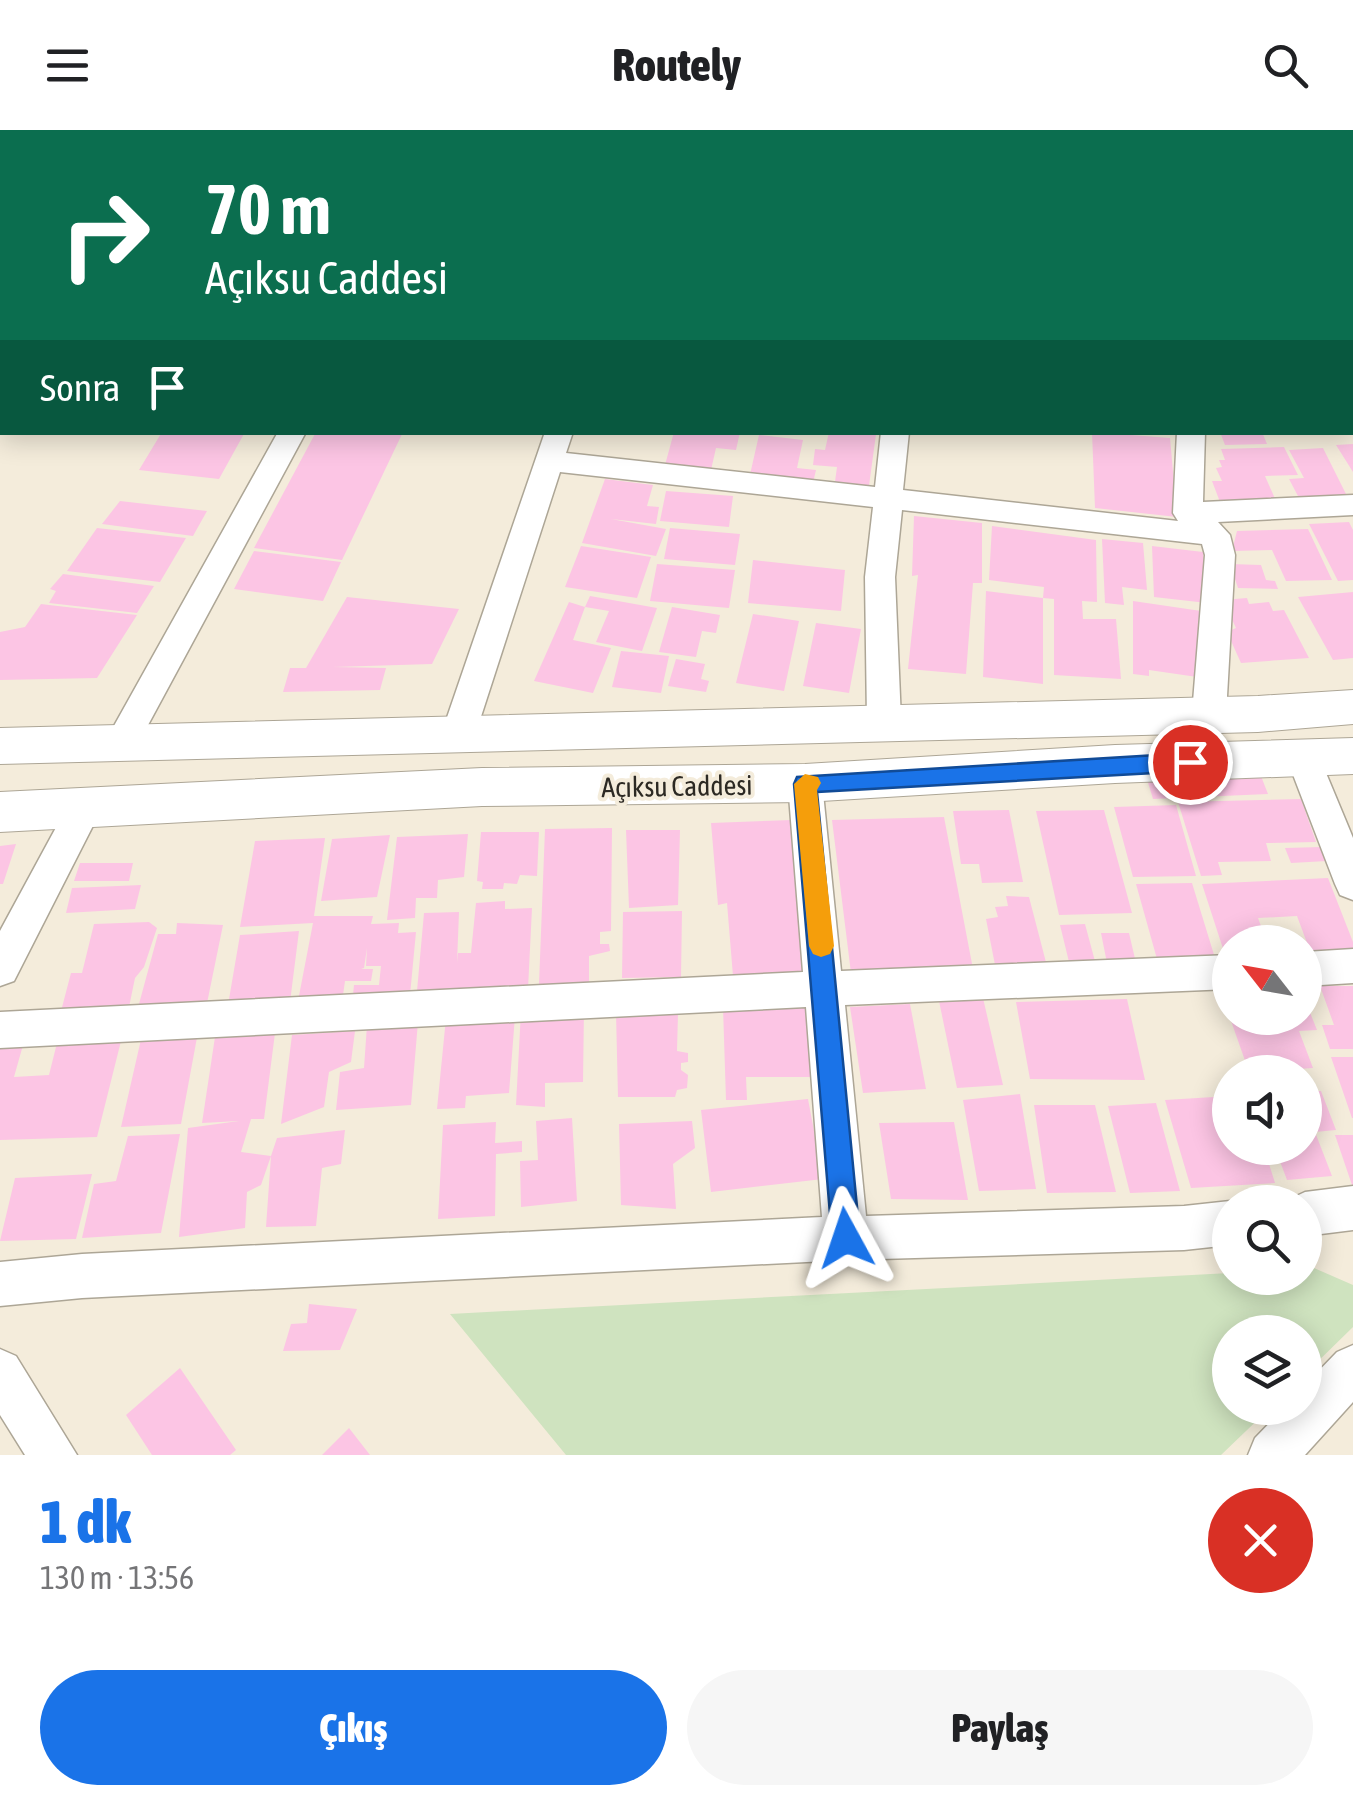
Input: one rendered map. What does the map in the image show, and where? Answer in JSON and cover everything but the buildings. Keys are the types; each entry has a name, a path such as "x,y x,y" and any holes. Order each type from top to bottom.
{"main road":[{"name":"Açıksu Caddesi","path":"0,746 1353,707"},
{"name":"Açıksu Caddesi","path":"0,812 482,787 805,784 1115,764 1353,756"}],"street":[{"path":"122,742 290,435"},
{"path":"884,720 880,577 895,435"},
{"path":"1188,513 1191,435"},
{"path":"459,732 554,446 886,501 1215,535"},
{"path":"1188,513 1353,505"},
{"path":"1188,513 1215,535 1220,555 1209,714"},
{"path":"1304,759 1353,884"},
{"path":"805,784 846,1238"},
{"path":"0,969 84,808"},
{"path":"1322,967 1353,966"},
{"path":"0,1030 506,1002 1212,973"},
{"path":"1322,1212 1353,1208"},
{"path":"0,1284 82,1276 846,1238 1212,1225"},
{"path":"1272,1455 1353,1368"},
{"path":"0,1372 52,1455"}],"green space":[{"path":"1322,1271 1353,1285 1353,1327 1322,1357 1322,1315 1212,1315 1212,1425 1252,1425 1221,1455 566,1455 450,1314 1212,1274 1212,1295 1322,1295"}],"slow traffic":[{"path":"810,783 805,784 821,946"}],"route":[{"path":"846,1238 805,784 1190,762"}]}
